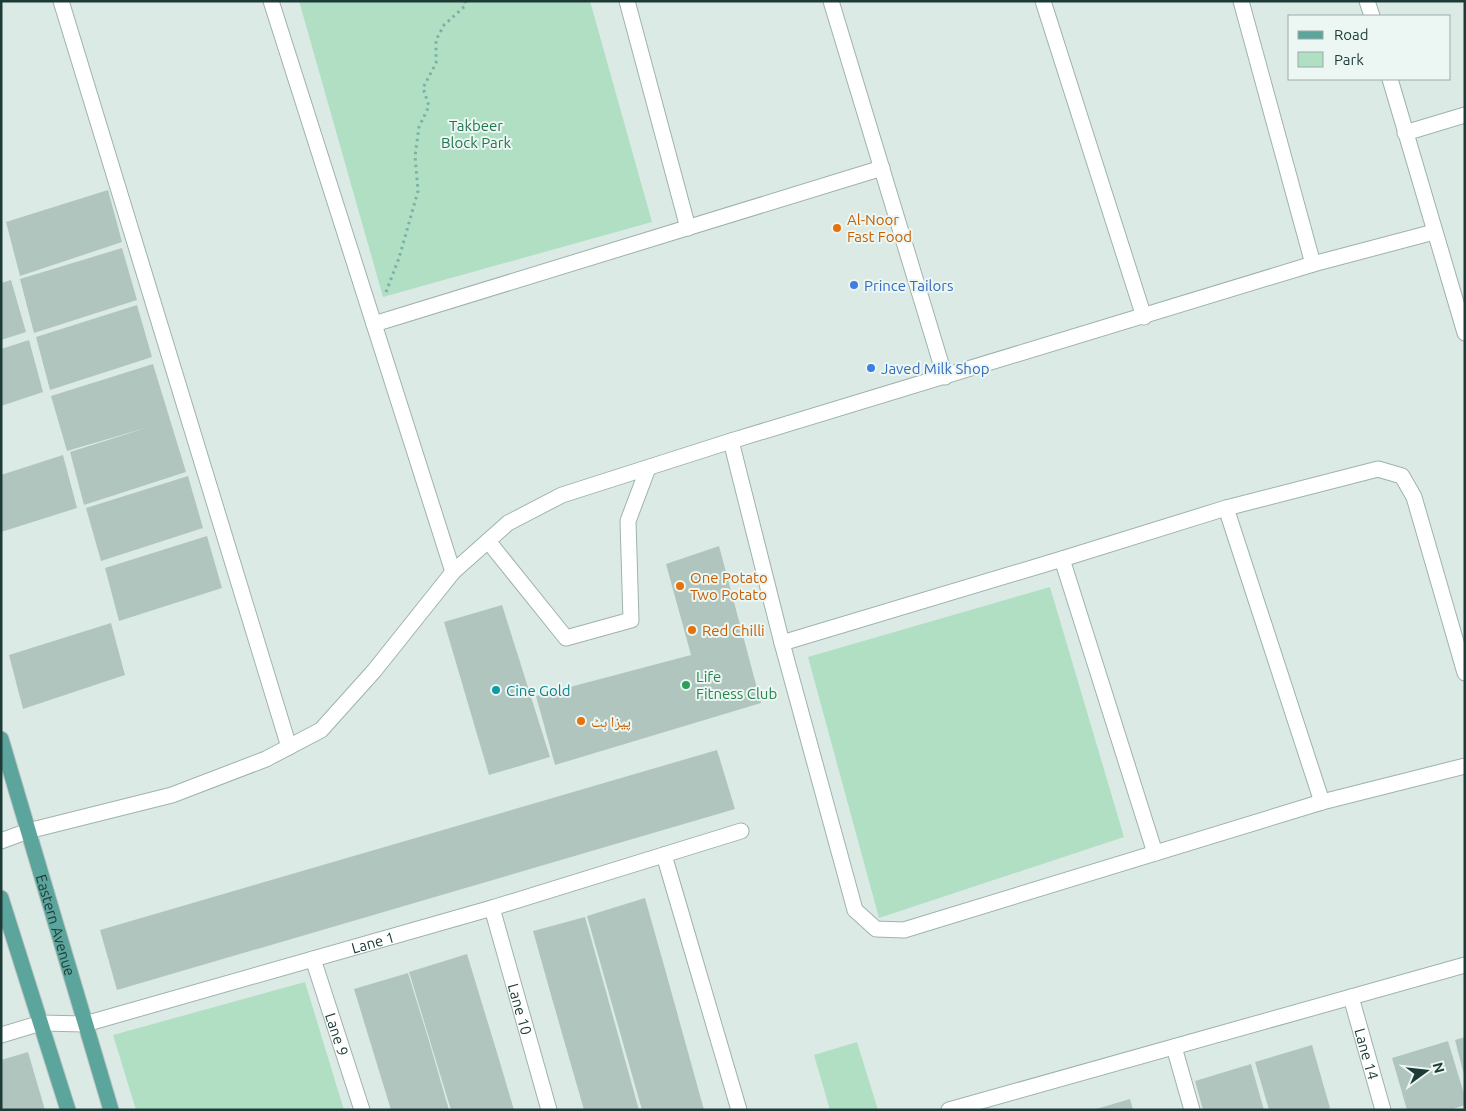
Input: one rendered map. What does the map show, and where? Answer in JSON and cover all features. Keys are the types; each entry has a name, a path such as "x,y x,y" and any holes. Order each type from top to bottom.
{"main road":[{"name":"Eastern Avenue","path":"1,739 111,1110"},
{"path":"1,898 68,1110"}],"street":[{"path":"61,1 290,747"},
{"path":"271,1 453,572"},
{"path":"626,1 688,228"},
{"path":"831,1 945,377"},
{"path":"1043,1 1144,317"},
{"path":"1241,1 1313,264"},
{"path":"1367,1 1372,15"},
{"path":"1390,80 1465,333"},
{"path":"1406,133 1465,115"},
{"path":"374,324 882,168"},
{"path":"1,841 28,831 172,795 266,759 321,730 374,671 453,572 508,523 562,496 731,442 1313,264 1434,232"},
{"path":"731,442 782,643 855,910 876,929 904,930 1322,802 1465,766"},
{"path":"488,541 566,638 631,620 628,521 648,468"},
{"path":"782,643 1226,508 1378,468 1402,476 1414,497 1465,673"},
{"path":"1226,508 1322,802"},
{"path":"1062,559 1155,853"},
{"name":"Lane 1","path":"1,1034 42,1023 85,1024 492,908 742,832"},
{"path":"664,855 739,1110"},
{"name":"Lane 10","path":"492,908 549,1110"},
{"name":"Lane 9","path":"314,959 362,1110"},
{"path":"949,1110 989,1104 1174,1047 1465,965"},
{"name":"Lane 14","path":"1352,997 1383,1110"},
{"path":"1174,1047 1192,1110"}],"path":[{"path":"374,324 399,258 418,191 415,156 419,127 429,106 423,88 436,63 436,40 444,25 465,6 465,1"}],"green space":[{"name":"Takbeer Block Park","path":"299,1 590,1 652,222 383,297"},
{"path":"1050,587 1124,837 879,918 808,657"},
{"path":"305,982 344,1110 136,1110 113,1035"},
{"path":"857,1042 878,1110 830,1110 814,1055"}],"building":[{"path":"108,190 122,242 20,276 6,222"},
{"path":"122,248 137,300 34,333 20,279"},
{"path":"11,280 26,332 1,340 1,283"},
{"path":"137,305 152,357 50,390 36,337"},
{"path":"29,340 43,392 1,406 1,349"},
{"path":"153,364 186,472 84,505 70,452 149,427 67,451 51,396"},
{"path":"63,455 77,508 1,532 1,475"},
{"path":"188,476 203,528 101,561 86,508"},
{"path":"207,536 222,588 119,621 105,568"},
{"path":"719,546 761,703 555,765 536,696 691,655 666,564"},
{"name":"Cine Gold","path":"502,605 550,757 489,775 444,622"},
{"path":"111,623 125,675 23,709 9,655"},
{"path":"717,750 735,809 117,990 100,930"},
{"path":"645,898 704,1110 642,1110 587,916"},
{"path":"585,917 639,1110 584,1110 533,931"},
{"path":"467,954 514,1110 451,1110 409,972"},
{"path":"408,973 449,1110 391,1110 354,989"},
{"path":"1465,1037 1465,1074 1464,1075 1455,1040"},
{"path":"1448,1041 1465,1097 1465,1105 1450,1110 1407,1110 1392,1058"},
{"path":"1312,1045 1330,1108 1326,1110 1269,1110 1255,1062"},
{"path":"28,1052 45,1110 1,1110 1,1060"},
{"path":"1251,1064 1264,1110 1203,1110 1195,1081"},
{"path":"1130,1099 1133,1110 1096,1110 1096,1109"}],"place":[{"name":"Al-Noor Fast Food","path":"837,228"},
{"name":"Prince Tailors","path":"854,285"},
{"name":"Javed Milk Shop","path":"871,368"},
{"name":"One Potato Two Potato","path":"680,586"},
{"name":"Red Chilli","path":"692,630"},
{"name":"Life Fitness Club","path":"686,685"},
{"name":"Cine Gold","path":"496,690"},
{"name":"پیزا ہٹ","path":"581,721"}]}
